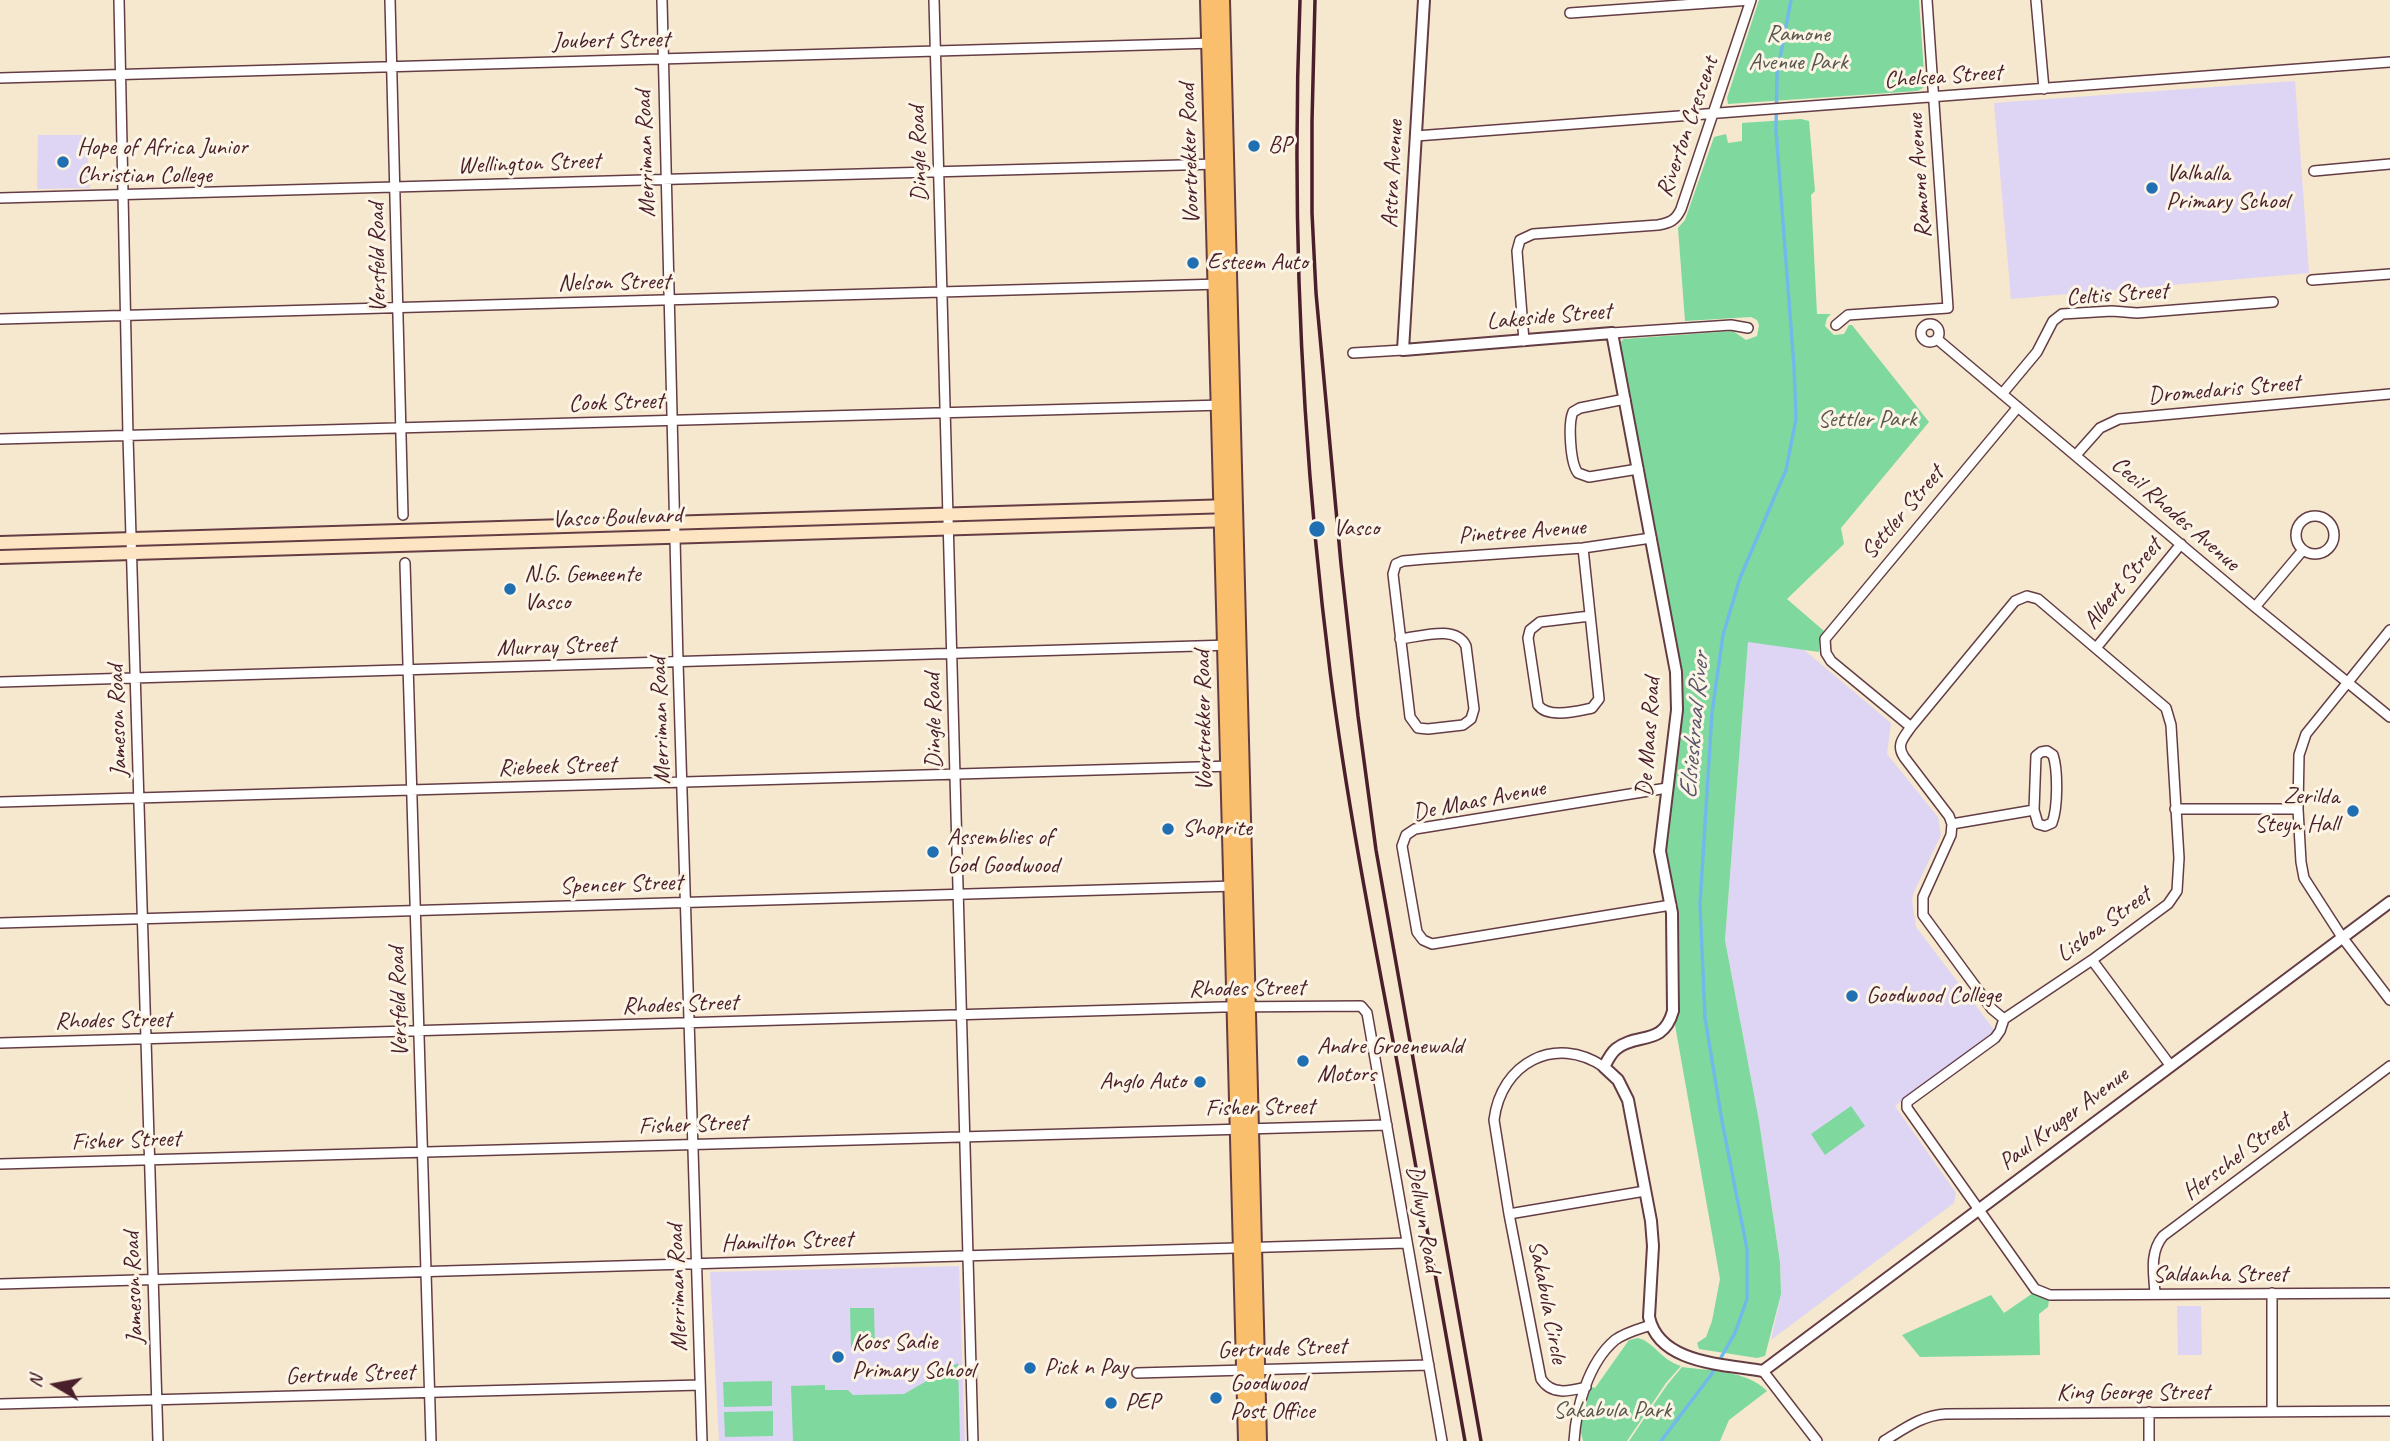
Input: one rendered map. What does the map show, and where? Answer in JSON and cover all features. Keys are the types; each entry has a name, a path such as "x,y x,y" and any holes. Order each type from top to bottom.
{"main road":[{"name":"Voortrekker Road","path":"1209,0 1216,43 1229,513 1250,1369 1245,1441"},
{"name":"Voortrekker Road","path":"1216,43 1222,0"},
{"name":"Vasco Boulevard","path":"0,557 675,531 947,515 1229,513"},
{"name":"Vasco Boulevard","path":"0,543 948,529 1229,513"},
{"name":"Voortrekker Road","path":"1250,1369 1259,1441"}],"street":[{"name":"Jameson Road","path":"119,0 128,436 158,1441"},
{"name":"Versfeld Road","path":"390,0 403,515"},
{"name":"Merriman Road","path":"662,0 678,662 702,1441"},
{"name":"Dingle Road","path":"934,0 974,1441"},
{"name":"Astra Avenue","path":"1403,350 1424,0"},
{"path":"1570,13 1751,0"},
{"name":"Riverton Crescent","path":"1524,341 1517,251 1520,240 1532,234 1658,225 1673,221 1681,209 1751,0"},
{"name":"Ramone Avenue","path":"1836,325 1848,315 1948,308 1927,0"},
{"path":"2036,0 2044,89"},
{"name":"Joubert Street","path":"0,78 1216,43"},
{"name":"Chelsea Street","path":"1416,136 2390,62"},
{"name":"Wellington Street","path":"0,198 1219,164"},
{"path":"2314,170 2390,164"},
{"path":"2312,280 2390,274"},
{"name":"Nelson Street","path":"0,318 1222,284"},
{"name":"Celtis Street","path":"2002,394 2037,352 2053,321 2062,314 2112,311 2137,313 2273,302"},
{"name":"Lakeside Street","path":"1353,353 1731,325 1748,328"},
{"name":"De Maas Road","path":"1604,1067 1615,1049 1660,1033 1671,1018 1671,905 1660,851 1677,709 1677,681 1612,333"},
{"name":"Cecil Rhodes Avenue","path":"1937,339 2390,717"},
{"name":"Dromedaris Street","path":"2076,455 2100,428 2108,422 2123,418 2390,394"},
{"path":"1625,399 1580,408 1573,412 1570,423 1573,465 1578,473 1589,477 1638,469"},
{"name":"Cook Street","path":"0,439 1226,405"},
{"name":"Settler Street","path":"1911,727 1831,661 1825,648 1825,639 2018,407"},
{"path":"2313,515 2328,520 2334,530 2331,545 2318,554 2303,550 2296,537 2300,523 2313,515"},
{"name":"Pinetree Avenue","path":"1400,639 1392,574 1396,564 1403,561 1583,548 1651,538"},
{"name":"Albert Street","path":"2096,648 2181,544"},
{"path":"1583,548 1600,688 1598,702 1592,708 1584,710 1554,713 1544,711 1538,705 1528,638 1530,630 1540,622 1590,616"},
{"path":"2255,607 2303,550"},
{"name":"Versfeld Road","path":"405,563 431,1441"},
{"name":"Lisboa Street","path":"1911,727 2015,601 2027,596 2038,599 2166,708 2171,725 2179,858 2177,891 2168,904 2092,960 2004,1019 1995,1038 1907,1102 1907,1108 1978,1209"},
{"path":"2390,630 2303,738 2299,755 2298,809 2304,878 2342,937 2390,1000"},
{"path":"1445,634 1458,636 1463,640 1474,709 1474,715 1467,723 1428,729 1418,728 1412,722 1400,639 1445,634"},
{"name":"Murray Street","path":"0,682 1232,645"},
{"path":"1911,727 1900,744 1902,754 1950,816 1952,824 1951,835 1923,897 1922,911 1927,924 1992,1009 2004,1019"},
{"path":"2047,751 2053,755 2055,765 2055,812 2052,823 2045,826 2038,824 2034,810 2035,760 2038,753 2047,751"},
{"name":"Riebeek Street","path":"0,802 1234,766"},
{"name":"De Maas Avenue","path":"1667,788 1415,829 1406,835 1402,846 1417,932 1423,940 1432,944 1671,905"},
{"path":"2175,809 2298,809"},
{"path":"1952,824 2034,810"},
{"name":"Spencer Street","path":"0,923 1237,886"},
{"name":"Paul Kruger Avenue","path":"1763,1371 2390,902"},
{"path":"2092,960 2170,1065"},
{"name":"Rhodes Street","path":"0,1043 1240,1007 1361,1006"},
{"name":"Dellwyn Road","path":"1361,1006 1367,1013 1442,1441"},
{"name":"Sakabula Circle","path":"1604,1067 1575,1055 1543,1055 1520,1068 1496,1104 1494,1120 1509,1214 1541,1379 1548,1388 1556,1391 1587,1387 1600,1359 1616,1340 1651,1325"},
{"path":"1604,1067 1618,1080 1626,1095 1645,1191 1653,1237 1648,1299 1651,1325 1668,1348 1690,1357 1763,1371 1817,1441"},
{"name":"Herschel Street","path":"2155,1294 2154,1257 2163,1236 2387,1070"},
{"name":"Fisher Street","path":"0,1164 1387,1125"},
{"name":"Sakabula Circle","path":"1509,1214 1645,1191"},
{"name":"Saldanha Street","path":"1978,1209 2035,1289 2050,1295 2390,1293"},
{"name":"Hamilton Street","path":"0,1284 1408,1243"},
{"path":"2272,1293 2272,1411"},
{"name":"Gertrude Street","path":"1137,1373 1429,1365"},
{"name":"Gertrude Street","path":"0,1404 700,1385"},
{"path":"1574,1441 1578,1409 1587,1387"},
{"name":"King George Street","path":"1884,1441 1914,1422 1937,1414 2390,1411"},
{"path":"2149,1412 2149,1441"}],"shaded area":[{"name":"Valhalla Primary School","path":"2295,81 2309,273 2011,299 1994,103"},
{"name":"Hope of Africa Junior Christian College","path":"38,135 86,135 90,188 37,189"},
{"name":"Goodwood College","path":"1748,641 1803,649 1891,723 1887,754 1938,817 1941,835 1914,892 1912,900 1916,927 1995,1031 1895,1106 1956,1193 1954,1203 1771,1340 1781,1294 1780,1261 1759,1121 1725,940"},
{"name":"Koos Sadie Primary School","path":"959,1266 965,1441 719,1441 710,1272"},
{"path":"2177,1306 2201,1306 2202,1355 2178,1355"}],"green space":[{"name":"Ramone Avenue Park","path":"1759,0 1919,0 1925,87 1917,91 1728,104 1727,98"},
{"name":"Settler Park","path":"1801,119 1809,121 1815,191 1811,195 1817,314 1831,314 1825,326 1834,335 1844,334 1849,325 1852,325 1929,422 1841,528 1844,544 1787,599 1824,631 1819,642 1819,652 1748,642 1725,940 1759,1121 1780,1262 1781,1294 1765,1356 1757,1358 1699,1349 1697,1343 1706,1337 1712,1321 1720,1279 1675,1025 1680,1005 1679,914 1665,849 1682,707 1681,667 1619,343 1624,339 1733,331 1746,340 1757,336 1759,325 1757,320 1751,317 1685,321 1678,228 1685,220 1714,137 1726,134 1728,143 1742,141 1742,123"},
{"path":"1851,1106 1865,1126 1825,1155 1811,1134"},
{"path":"2033,1293 2049,1300 2048,1307 2039,1314 2040,1355 1920,1357 1902,1335 1991,1295 2004,1313"},
{"path":"850,1308 874,1308 875,1349 851,1350"},
{"name":"Sakabula Park","path":"1638,1338 1681,1366 1666,1383 1627,1441 1583,1441 1579,1425 1591,1387 1595,1388 1629,1340"},
{"path":"958,1363 960,1441 793,1441 791,1386 825,1385 825,1390 848,1390 853,1395 904,1394"},
{"path":"1682,1367 1738,1375 1767,1391 1729,1420 1720,1441 1629,1441 1667,1385"},
{"path":"772,1381 772,1406 724,1407 723,1382"},
{"path":"773,1411 773,1436 725,1437 724,1412"}],"waterway":[{"name":"Elsieskraal River","path":"1661,1441 1711,1375 1735,1333 1747,1299 1747,1249 1705,1018 1700,904 1712,713 1723,635 1740,578 1786,470 1796,419 1776,130 1777,74 1791,0"}],"railway":[{"path":"1300,0 1298,252 1306,420 1320,587 1352,820 1465,1441"},
{"path":"1315,0 1312,213 1316,293 1358,716 1376,850 1481,1441"}],"place":[{"name":"BP","path":"1254,146"},
{"name":"Hope of Africa Junior Christian College","path":"63,162"},
{"name":"Valhalla Primary School","path":"2152,188"},
{"name":"Esteem Auto","path":"1193,263"},
{"name":"Vasco","path":"1317,529"},
{"name":"N.G. Gemeente Vasco","path":"510,589"},
{"name":"Zerilda Steyn Hall","path":"2353,811"},
{"name":"Shoprite","path":"1168,829"},
{"name":"Assemblies of God Goodwood","path":"933,852"},
{"name":"Goodwood College","path":"1852,996"},
{"name":"Andre Groenewald Motors","path":"1303,1061"},
{"name":"Anglo Auto","path":"1200,1082"},
{"name":"Koos Sadie Primary School","path":"838,1357"},
{"name":"Pick n Pay","path":"1030,1368"},
{"name":"Goodwood Post Office","path":"1216,1398"},
{"name":"PEP","path":"1111,1403"}]}
